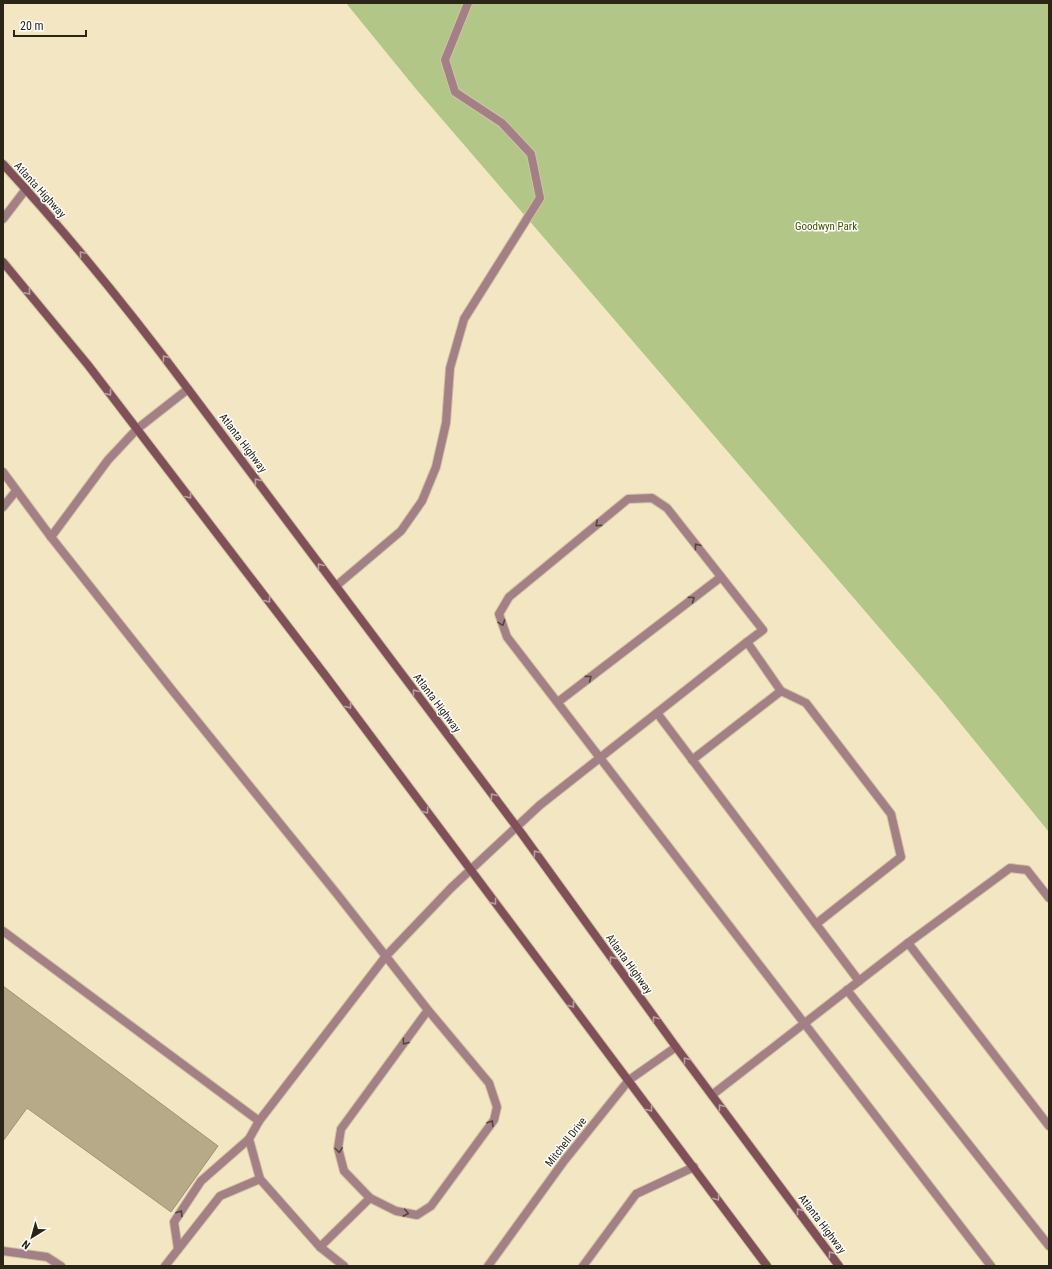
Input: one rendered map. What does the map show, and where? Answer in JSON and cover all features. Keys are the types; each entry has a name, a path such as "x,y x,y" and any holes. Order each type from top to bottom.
{"main road":[{"name":"Atlanta Highway","path":"3,164 132,314 517,827 676,1047 839,1266"},
{"path":"3,262 88,365 326,675 470,870 767,1266"}],"street":[{"path":"336,586 400,531 422,500 436,467 446,423 450,368 464,319 540,198 531,154 502,123 455,92 445,60 468,3"},
{"path":"3,219 26,189"},
{"path":"51,537 108,460 137,429 188,388"},
{"path":"3,472 51,537 428,1010 489,1084 497,1107 494,1120 431,1206 417,1215 396,1210 370,1198 344,1170 338,1148 341,1129 428,1010"},
{"path":"3,506 16,491"},
{"path":"178,1250 174,1222 201,1181 249,1139 259,1121 398,942 470,870 540,805 601,757 656,713 762,630 667,508 652,498 628,499 510,597 499,614 507,637 601,757 805,1022 991,1266"},
{"path":"558,702 721,577"},
{"path":"747,642 781,691 806,703 891,814 901,857 816,924"},
{"path":"692,760 781,691"},
{"path":"656,713 859,981"},
{"path":"712,1095 908,943 1010,868 1027,870 1049,898"},
{"path":"3,931 259,1121"},
{"path":"908,943 1049,1126"},
{"path":"847,990 1049,1246"},
{"name":"Mitchell Drive","path":"488,1266 564,1161 629,1080 676,1047"},
{"path":"249,1139 260,1179 320,1247 344,1266"},
{"path":"583,1266 636,1194 694,1167"},
{"path":"165,1266 220,1196 260,1179"},
{"path":"320,1247 370,1198"},
{"path":"4,1250 47,1257 60,1266"}],"green space":[{"name":"Goodwyn Park","path":"346,3 1049,3 1049,832 938,696 416,89"}],"building":[{"path":"3,986 218,1146 171,1212 27,1108 3,1141"}]}
